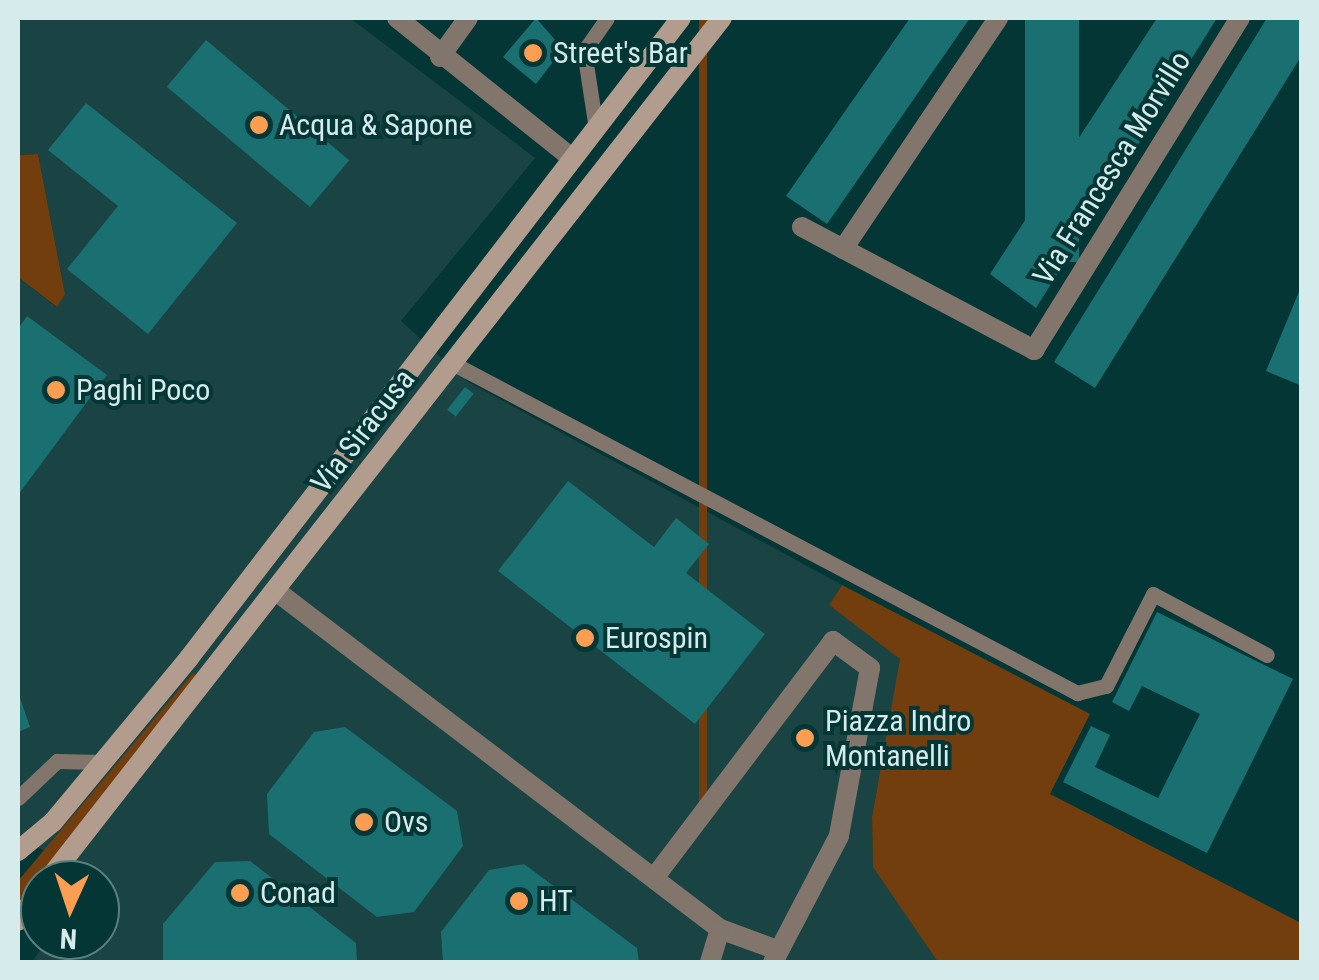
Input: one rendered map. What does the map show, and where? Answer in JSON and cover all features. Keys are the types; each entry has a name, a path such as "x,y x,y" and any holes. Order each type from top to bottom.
{"main road":[{"name":"Via Siracusa","path":"18,851 103,762 681,18"},
{"name":"Via Siracusa","path":"64,860 722,18"}],"street":[{"path":"397,18 440,57 572,158"},
{"path":"440,57 468,18"},
{"path":"802,226 842,249 998,18"},
{"name":"Via Francesca Morvillo","path":"842,249 1034,350 1240,18"},
{"path":"276,591 720,929 775,956 840,836 870,668 833,640 654,878"},
{"path":"710,962 720,929"}],"lane":[{"path":"596,129 584,51 607,18"},
{"path":"454,364 1077,693 1106,686 1153,594 1267,655"},
{"path":"18,798 57,761 103,762"}],"shaded area":[{"path":"18,18 350,18 535,158 401,321 468,382 842,585 829,605 901,659 872,817 873,866 938,962 32,962 120,960 120,860 62,860 18,837 18,277 56,307 65,294 38,154 18,155"},
{"path":"699,18 707,18 707,816 699,816"},
{"path":"38,154 65,294 57,307 18,277 18,155"},
{"path":"842,585 1090,714 1050,794 1301,923 1301,962 938,962 873,867 872,817 900,659 829,605"},
{"path":"193,673 198,677 55,860 36,860"}],"building":[{"name":"Street's Bar","path":"536,18 563,49 536,84 503,57"},
{"path":"910,18 970,18 827,224 786,196"},
{"path":"1025,18 1079,18 1079,262 1025,262"},
{"path":"1157,18 1217,18 1036,308 990,274"},
{"path":"1267,18 1302,18 1302,55 1095,388 1054,362"},
{"name":"Acqua & Sapone","path":"206,40 349,160 310,207 167,87"},
{"path":"86,103 237,223 148,334 67,269 118,206 48,150"},
{"path":"1302,287 1302,386 1266,371"},
{"path":"27,316 107,375 18,495 18,329"},
{"path":"465,387 474,394 456,417 447,410"},
{"path":"568,481 654,547 676,518 709,544 686,573 765,634 695,724 498,571"},
{"path":"1157,612 1293,679 1207,853 1063,782 1091,726 1110,735 1095,767 1158,798 1200,714 1142,686 1129,711 1112,702"},
{"path":"18,692 30,727 18,732"},
{"name":"Ovs","path":"345,727 457,811 463,846 414,912 377,917 269,834 267,794 314,732"},
{"name":"Conad","path":"250,861 356,943 357,962 163,962 163,924 215,862"},
{"name":"HT","path":"524,864 637,948 639,962 443,962 441,932 489,870"}],"place":[{"name":"Street's Bar","path":"533,53"},
{"name":"Acqua & Sapone","path":"259,125"},
{"name":"Paghi Poco","path":"56,390"},
{"name":"Eurospin","path":"585,638"},
{"name":"Piazza Indro Montanelli","path":"805,738"},
{"name":"Ovs","path":"364,822"},
{"name":"Conad","path":"240,893"},
{"name":"HT","path":"519,901"}]}
